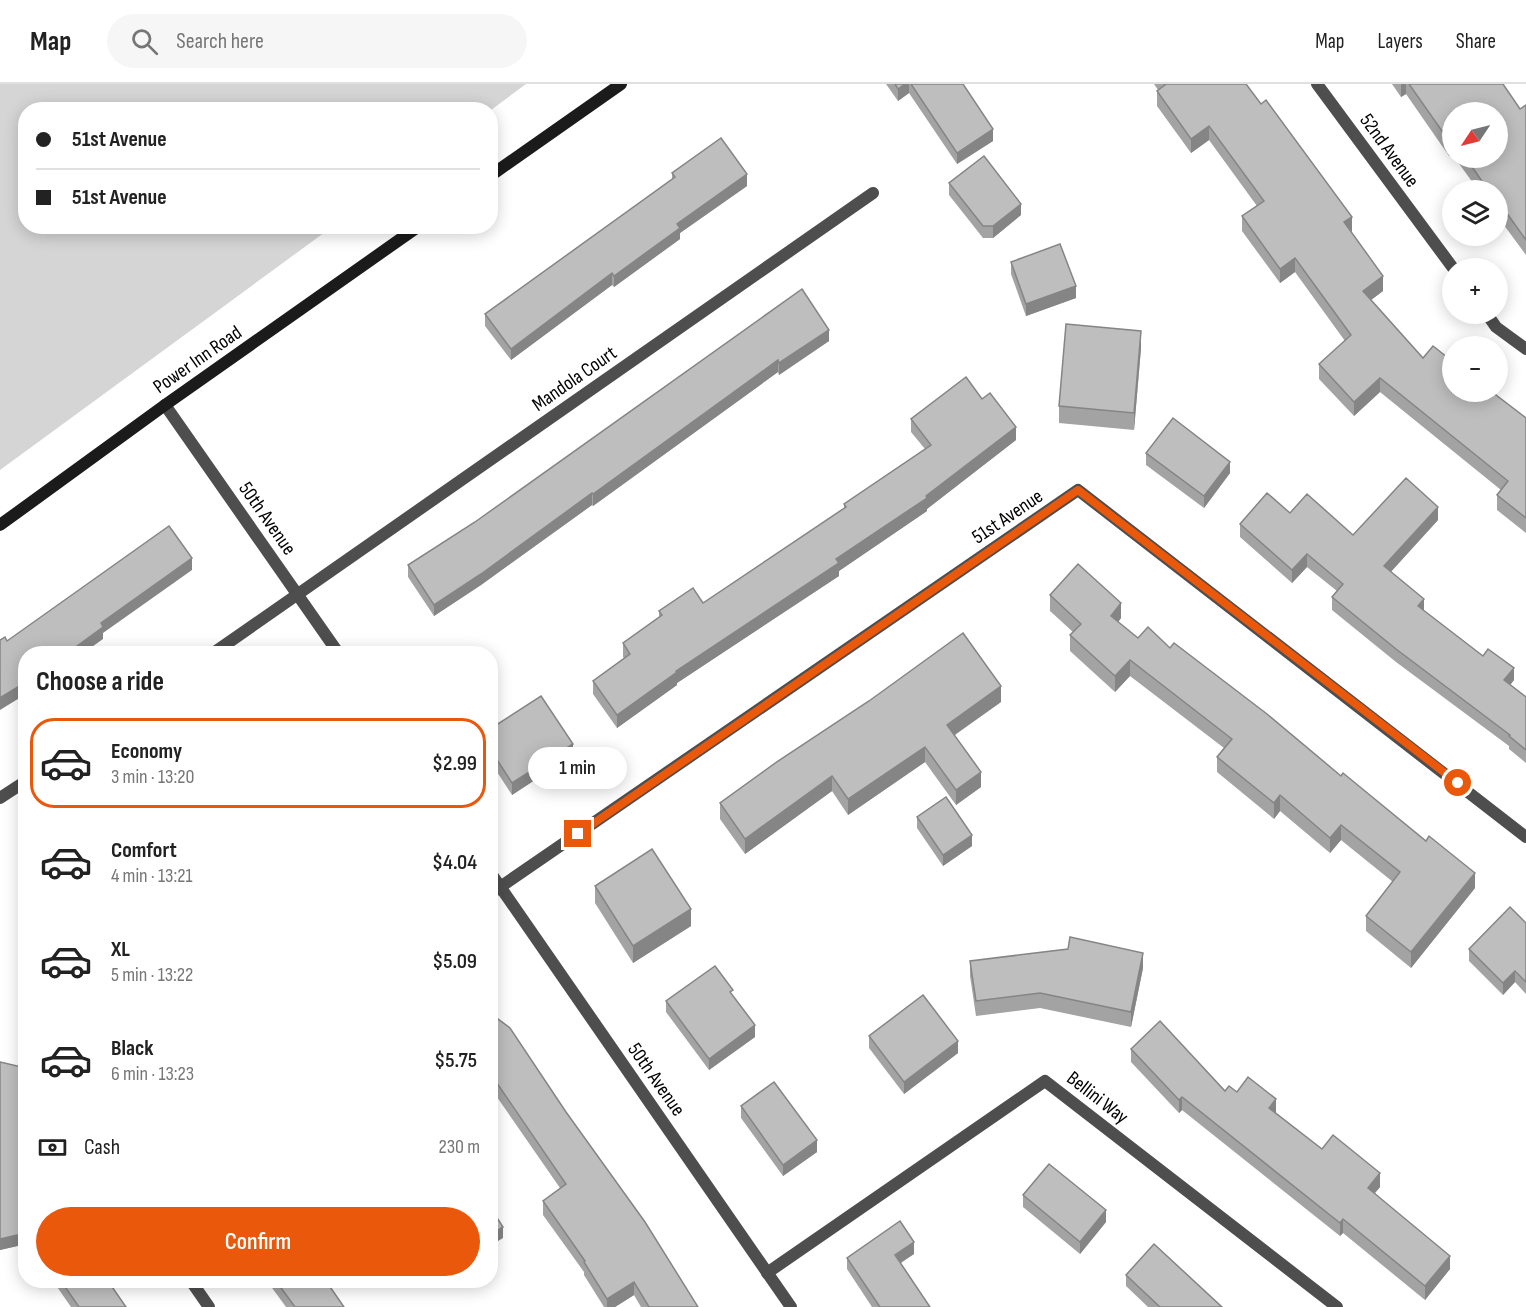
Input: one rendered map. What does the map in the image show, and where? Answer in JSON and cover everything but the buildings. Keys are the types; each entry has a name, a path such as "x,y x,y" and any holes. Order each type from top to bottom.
{"main road":[{"path":"498,170 621,84"},
{"name":"Power Inn Road","path":"0,525 407,234"}],"street":[{"name":"52nd Avenue","path":"1317,84 1447,258"},
{"name":"Mandola Court","path":"224,646 873,193"},
{"path":"1495,324 1526,349"},
{"name":"50th Avenue","path":"165,405 333,646"},
{"name":"51st Avenue","path":"498,890 1078,490 1526,837"},
{"path":"0,798 18,786"},
{"name":"50th Avenue","path":"498,894 791,1307"},
{"name":"Bellini Way","path":"767,1273 1045,1081 1337,1307"},
{"path":"196,1288 209,1307"}],"shaded area":[{"path":"0,84 526,84 498,105 498,102 18,102 18,234 322,234 0,470"}],"route":[{"path":"578,834 1078,490 1458,783"}]}
